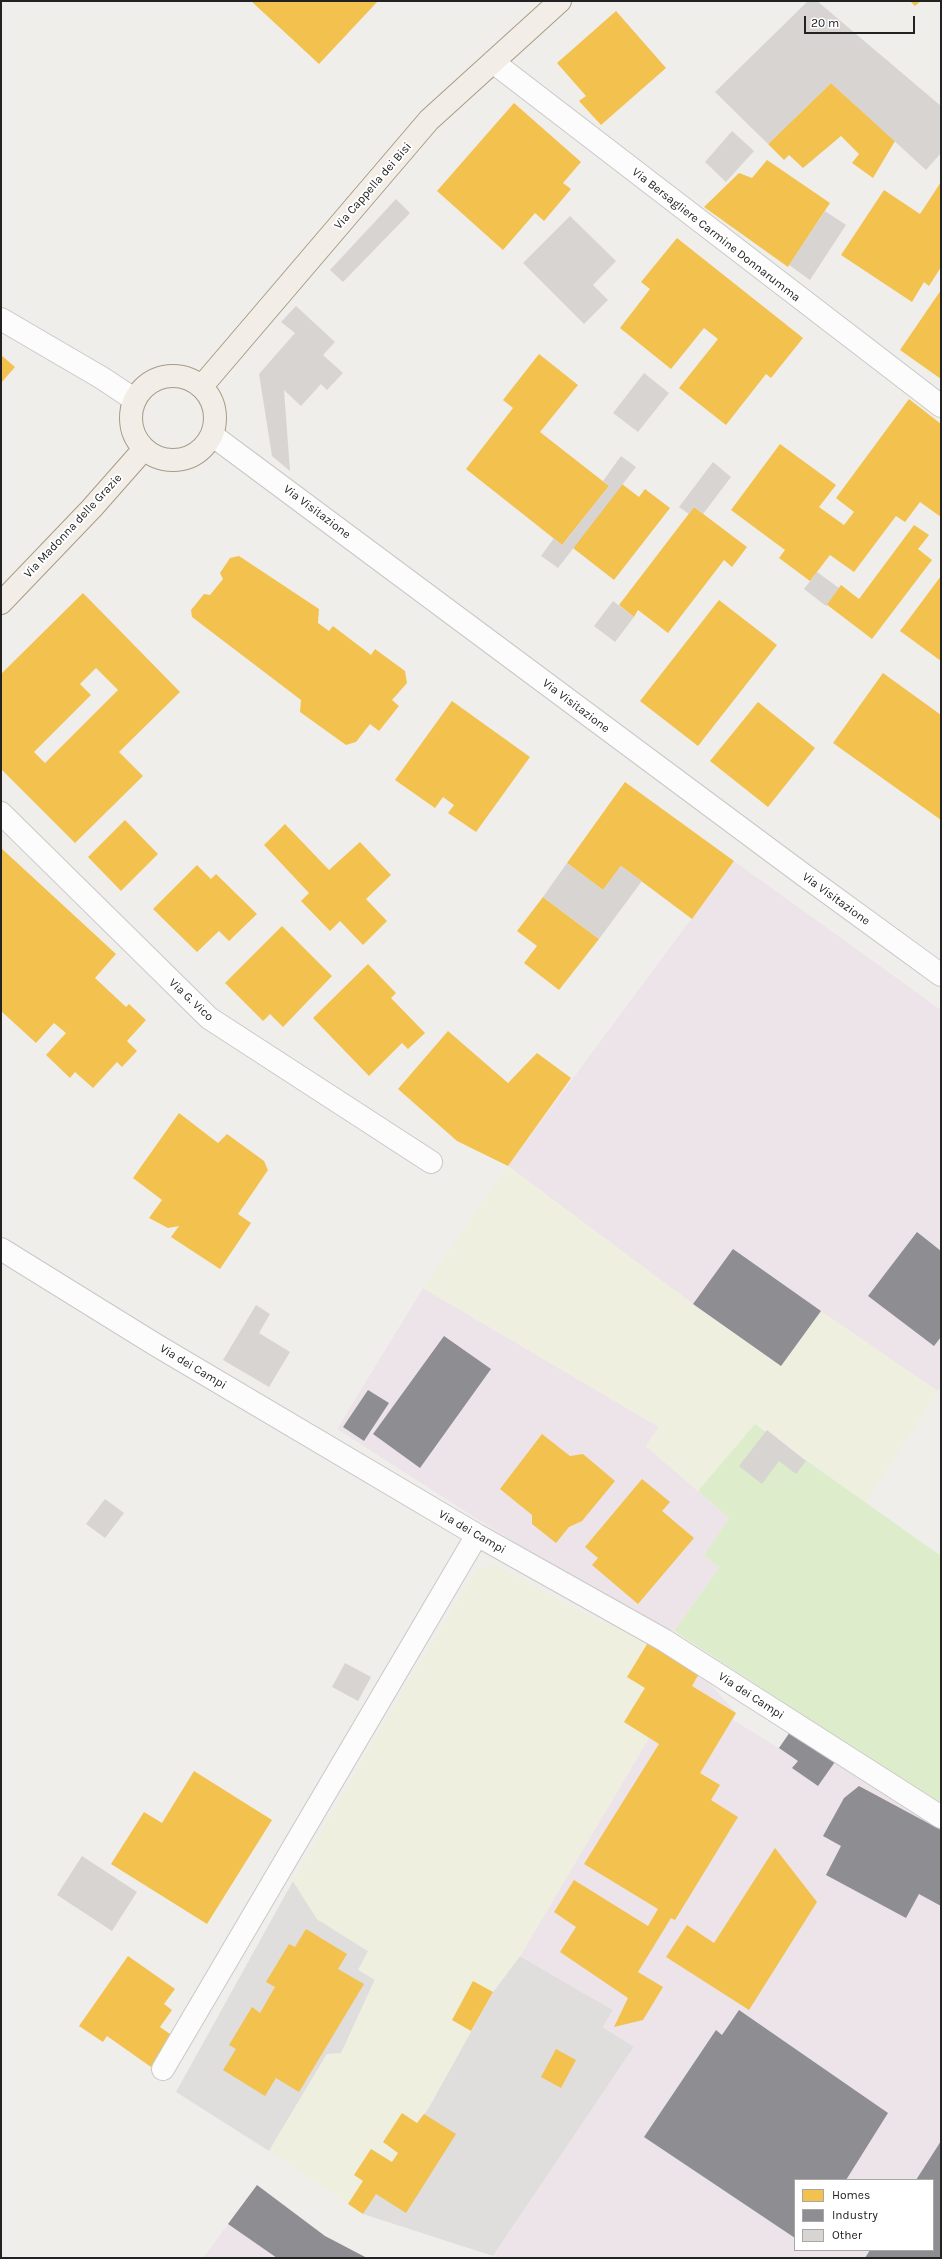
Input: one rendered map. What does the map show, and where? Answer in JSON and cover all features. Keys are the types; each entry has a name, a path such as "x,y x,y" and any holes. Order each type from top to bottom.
{"main road":[{"name":"Via Cappella dei Bisi","path":"202,386 429,120 560,1"},
{"path":"178,376 190,379 202,386 210,396 215,408 216,422 212,435 205,447 194,456 181,460 168,461 154,457 144,449 136,439 131,426 131,413 135,400 142,390 152,381 164,377 178,376"},
{"name":"Via Madonna delle Grazie","path":"1,603 92,508 144,449"}],"street":[{"name":"Via Bersagliere Carmine Donnarumma","path":"492,62 941,406"},
{"path":"1,319 102,378 135,400"},
{"name":"Via Visitazione","path":"212,435 941,975"},
{"name":"Via G. Vico","path":"1,813 209,1018 431,1162"},
{"name":"Via dei Campi","path":"1,1249 156,1345 477,1535 664,1640 941,1817"},
{"path":"163,2069 477,1535"}],"shaded area":[{"path":"734,861 941,1010 941,1386 938,1391 781,1366 693,1304 508,1166"},
{"path":"423,1288 659,1427 646,1446 729,1518 704,1555 719,1568 674,1631 631,1614 474,1517 337,1429"},
{"path":"649,1641 700,1672 736,1713 733,1720 779,1748 792,1729 837,1759 867,1783 941,1825 941,2258 498,2258 493,2256 634,2047 603,2027 613,2010 520,1956 649,1738 624,1722 627,1677"},
{"path":"293,1881 317,1919 368,1951 375,1979 341,2054 327,2054 269,2151 176,2092"},
{"path":"520,1956 613,2010 603,2027 634,2047 493,2256 363,2214 392,2162 429,2107 493,1992"},
{"path":"257,2185 325,2236 367,2258 203,2258"}],"green space":[{"path":"508,1166 693,1304 781,1366 821,1311 938,1391 865,1503 767,1430 755,1424 698,1491 646,1446 659,1427 423,1288"},
{"path":"755,1424 941,1556 941,1805 674,1631 719,1568 704,1555 729,1518 698,1491"},
{"path":"496,1565 602,1623 606,1618 649,1641 627,1677 645,1688 624,1722 649,1738 520,1956 493,1992 429,2107 392,2162 363,2214 269,2151 327,2054 341,2053 375,1980 358,1970 368,1951 317,1919 293,1881 390,1713 477,1569"}],"building: Homes":[{"path":"251,1 378,1 319,64"},
{"path":"910,1 921,1 915,6"},
{"path":"616,11 666,68 601,125 579,101 586,96 557,63"},
{"path":"831,83 895,141 873,178 852,163 859,154 841,136 803,168 789,155 784,160 768,144"},
{"path":"514,103 581,162 563,183 571,189 544,221 535,213 503,250 437,191"},
{"path":"767,160 830,203 788,267 704,207 739,173 752,178"},
{"path":"941,182 941,267 929,286 924,282 912,302 841,255 884,190 920,214"},
{"path":"677,238 803,338 771,378 766,374 726,425 679,388 718,339 704,328 671,369 620,328 650,289 641,282"},
{"path":"941,290 941,379 900,350"},
{"path":"539,354 578,385 540,432 609,486 562,545 466,469 513,408 503,400"},
{"path":"1,355 15,367 1,383"},
{"path":"909,399 941,424 941,517 920,502 905,522 896,516 854,572 830,555 810,581 779,558 785,550 731,510 780,444 836,485 819,507 844,525 854,512 836,498"},
{"path":"622,484 639,497 645,489 670,508 614,580 573,548"},
{"path":"694,507 747,547 732,567 724,560 668,633 638,610 634,617 619,605"},
{"path":"914,525 929,535 918,549 932,560 872,639 826,604 841,585 859,599"},
{"path":"239,556 319,609 318,623 329,631 333,626 371,655 375,649 405,671 407,683 392,700 399,706 379,731 370,724 356,742 346,745 300,712 301,700 192,617 191,610 204,594 210,595 223,579 220,573 230,558"},
{"path":"941,576 941,661 900,631"},
{"path":"83,593 180,692 119,752 143,776 75,843 1,769 1,674","holes":["96,668 118,690 45,763 34,752 91,695 80,684"]},
{"path":"719,600 777,645 698,746 640,701"},
{"path":"883,673 941,715 941,820 833,743"},
{"path":"452,701 530,757 476,832 448,813 454,805 443,797 435,808 395,780"},
{"path":"758,702 815,748 768,807 710,761"},
{"path":"625,782 734,861 692,919 621,866 603,890 567,863"},
{"path":"125,820 158,854 121,891 88,857"},
{"path":"285,824 329,870 360,842 391,875 366,899 387,921 363,945 340,921 330,931 301,901 309,893 264,845"},
{"path":"1,848 116,954 95,978 126,1007 129,1004 146,1020 127,1041 137,1051 122,1067 117,1062 93,1088 75,1072 70,1078 46,1055 66,1033 54,1023 36,1043 1,1011"},
{"path":"197,865 211,879 216,874 257,914 229,941 219,931 197,952 153,909"},
{"path":"543,897 599,939 559,990 524,963 537,946 517,931"},
{"path":"282,926 332,976 283,1027 270,1014 263,1021 225,983"},
{"path":"368,964 396,993 391,998 425,1033 408,1049 402,1043 369,1076 313,1018"},
{"path":"448,1031 508,1083 537,1053 571,1078 508,1166 457,1141 398,1089"},
{"path":"179,1113 218,1143 227,1134 264,1161 268,1170 238,1214 251,1223 220,1269 171,1237 179,1226 168,1228 149,1218 162,1200 133,1178"},
{"path":"542,1434 570,1456 583,1454 615,1481 582,1521 569,1527 556,1543 532,1524 532,1515 500,1489"},
{"path":"642,1479 670,1502 662,1511 694,1538 638,1604 592,1565 598,1558 585,1547"},
{"path":"649,1641 700,1672 692,1686 736,1713 700,1773 720,1785 711,1800 738,1817 675,1920 671,1918 638,1972 663,1987 643,2020 614,2027 628,1998 560,1952 576,1927 554,1912 574,1880 648,1926 658,1909 584,1864 659,1744 624,1722 645,1688 627,1677"},
{"path":"194,1771 272,1820 207,1924 111,1864 144,1812 162,1823"},
{"path":"775,1848 817,1902 749,2010 666,1957 687,1925 714,1943"},
{"path":"306,1929 347,1954 338,1969 364,1984 299,2092 276,2078 265,2096 223,2070 236,2049 229,2045 252,2007 260,2013 275,1987 266,1982 289,1944 295,1947"},
{"path":"128,1956 175,1989 164,2004 172,2010 160,2027 173,2036 151,2067 107,2036 103,2042 79,2026"},
{"path":"473,1981 493,1992 471,2031 452,2020"},
{"path":"556,2049 576,2060 561,2088 541,2077"},
{"path":"402,2113 417,2123 424,2114 456,2134 406,2213 376,2194 363,2214 348,2204 363,2181 354,2175 371,2149 392,2162 398,2153 383,2142"}],"building: Industry":[{"path":"917,1232 941,1251 941,1337 934,1346 868,1296"},
{"path":"733,1249 821,1311 781,1366 693,1304"},
{"path":"444,1336 491,1369 420,1468 373,1434"},
{"path":"368,1390 389,1403 364,1441 343,1427"},
{"path":"792,1729 837,1759 818,1786 792,1768 798,1761 779,1748"},
{"path":"859,1786 941,1830 941,1906 919,1894 906,1918 826,1875 841,1846 823,1836 844,1798"},
{"path":"739,2010 888,2113 847,2179 794,2179 794,2237 644,2137 716,2030 722,2035"},
{"path":"941,2141 941,2258 865,2258 869,2251 934,2251 934,2179 917,2179"},
{"path":"257,2185 325,2236 367,2258 277,2258 228,2224"}],"building: Other":[{"path":"808,1 817,1 941,106 941,153 926,170 831,83 768,144 715,92"},
{"path":"732,131 754,151 726,182 705,162"},
{"path":"396,199 410,213 343,282 330,270"},
{"path":"825,211 846,225 810,280 789,265"},
{"path":"570,216 616,261 593,285 608,300 584,324 523,263"},
{"path":"296,306 335,342 323,355 343,373 327,390 321,384 301,406 284,390 290,471 272,456 259,374 295,333 281,322"},
{"path":"644,373 669,393 638,432 613,413"},
{"path":"621,456 636,467 558,568 541,556 554,538 562,545 609,486 603,481"},
{"path":"713,462 731,477 703,514 694,507 689,514 679,507"},
{"path":"817,572 839,588 826,606 804,589"},
{"path":"613,601 634,617 615,642 594,626"},
{"path":"567,863 603,890 621,866 642,881 599,939 543,897"},
{"path":"256,1305 270,1314 259,1333 290,1352 269,1387 223,1360"},
{"path":"767,1430 806,1461 796,1474 779,1461 762,1484 739,1466"},
{"path":"105,1499 124,1513 105,1538 86,1524"},
{"path":"345,1663 371,1677 358,1701 332,1687"},
{"path":"82,1856 137,1892 112,1931 57,1895"}]}
